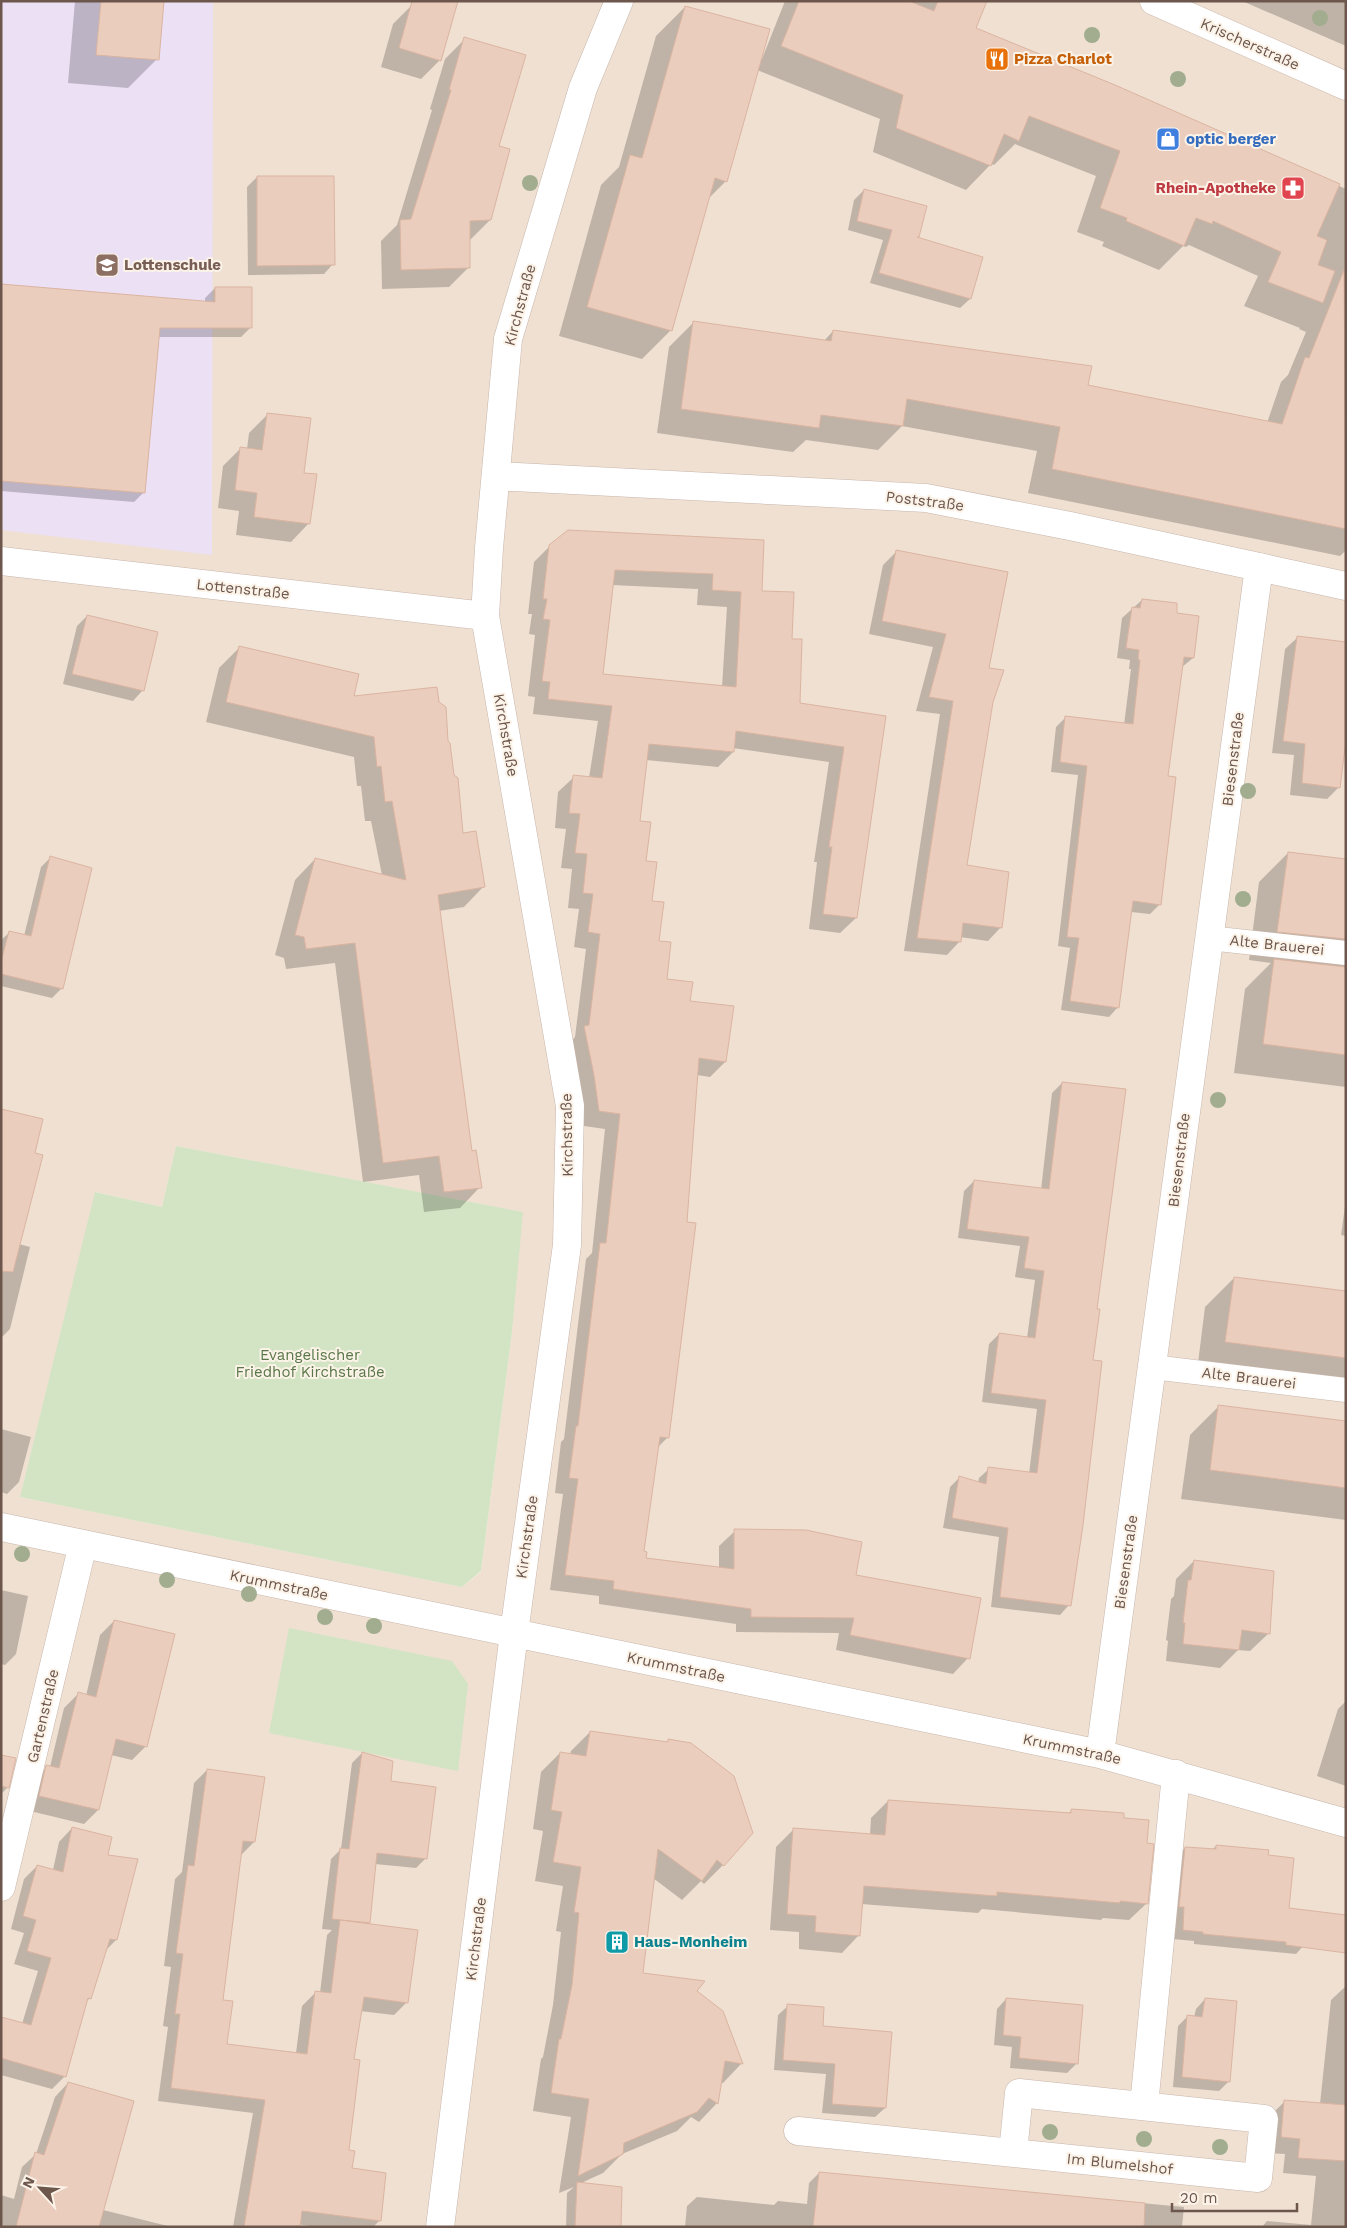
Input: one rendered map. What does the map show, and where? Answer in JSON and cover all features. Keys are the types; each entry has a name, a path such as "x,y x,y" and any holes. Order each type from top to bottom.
{"street":[{"name":"Kirchstraße","path":"440,2227 514,1634 567,1245 570,1106 485,616 498,435 508,339 582,88 620,1"},
{"name":"Krischerstraße","path":"1154,1 1346,86"},
{"name":"Poststraße","path":"496,476 926,498 1070,526 1346,586"},
{"name":"Lottenstraße","path":"1,562 485,616"},
{"name":"Biesenstraße","path":"1100,1754 1259,567"},
{"name":"Krummstraße","path":"1,1528 1100,1754 1346,1823"},
{"name":"Gartenstraße","path":"1,1887 84,1544"},
{"path":"1144,2106 1176,1774"},
{"name":"Im Blumelshof","path":"798,2131 1258,2178 1264,2119 1019,2093 1013,2152"}],"lane":[{"name":"Alte Brauerei","path":"1209,938 1346,953"},
{"name":"Alte Brauerei","path":"1152,1367 1346,1390"}],"shaded area":[{"path":"1,1 1346,1 1346,2227 1,2227","holes":["176,1146 522,1212 512,1332 481,1572 462,1587 20,1497 96,1192 162,1207"]},
{"name":"Lottenschule","path":"1,1 213,1 212,555 1,530"}],"green space":[{"name":"Evangelischer Friedhof Kirchstraße","path":"176,1146 523,1212 512,1332 481,1571 462,1587 20,1497 95,1192 162,1207"},
{"path":"289,1628 452,1661 468,1684 458,1771 269,1733"}],"building":[{"path":"101,1 164,1 159,60 96,55"},
{"path":"412,1 458,1 441,61 399,48"},
{"path":"799,1 909,1 934,11 938,1 987,1 976,28 1115,85 1340,184 1317,236 1327,240 1318,265 1335,271 1323,303 1268,282 1281,252 1213,221 1212,224 1196,218 1184,246 1126,221 1127,218 1100,208 1120,151 1029,116 1019,141 1004,134 991,166 896,128 903,95 781,46"},
{"path":"685,6 770,29 727,182 715,178 672,331 587,307 630,155 642,158"},
{"path":"464,37 526,55 499,146 510,149 491,220 470,221 470,268 401,270 400,220 411,219 451,90 449,90"},
{"path":"257,176 334,176 335,265 257,266"},
{"path":"864,189 927,206 919,237 917,237 983,257 971,299 879,273 892,230 857,221"},
{"path":"1344,270 1346,529 1052,469 1060,427 907,399 903,426 821,415 819,428 681,409 693,321 831,341 833,330 1092,366 1088,385 1282,424 1305,357 1309,358"},
{"path":"1,284 215,302 215,287 252,287 252,328 160,328 145,493 1,481"},
{"path":"267,413 311,418 304,473 317,474 310,524 254,517 257,493 235,490 240,447 262,450"},
{"path":"568,530 764,540 762,591 794,592 792,639 802,639 800,703 886,716 857,918 823,914 832,847 829,847 844,747 736,731 734,752 649,744 640,821 651,822 646,861 657,862 652,901 664,902 659,941 671,942 667,979 693,982 690,1001 734,1006 726,1062 699,1058 687,1222 696,1223 669,1438 660,1437 644,1551 647,1552 646,1558 734,1569 734,1529 806,1530 862,1542 856,1575 981,1598 970,1659 850,1635 854,1618 751,1617 751,1609 613,1589 614,1581 565,1575 578,1479 569,1478 576,1426 578,1426 600,1243 606,1243 620,1114 599,1111 584,1026 589,1025 600,934 588,932 593,894 583,893 587,854 575,853 580,814 569,813 573,775 602,778 612,706 548,699 550,682 542,681 550,620 543,619 547,599 543,599 549,545","holes":["615,570 713,574 712,590 741,592 736,687 603,674"]},
{"path":"896,550 1008,572 989,668 1004,670 993,702 967,865 1009,872 1002,928 963,923 961,942 917,938 953,701 929,697 946,634 882,621"},
{"path":"1142,599 1177,603 1177,613 1199,616 1194,658 1184,657 1168,776 1176,777 1161,905 1133,901 1119,1008 1070,1001 1079,938 1067,937 1087,766 1060,762 1065,716 1133,724 1140,660 1138,659 1139,650 1126,648 1132,607 1140,608"},
{"path":"87,615 158,632 144,691 72,674"},
{"path":"1297,636 1346,642 1346,740 1340,788 1302,783 1305,744 1283,741"},
{"path":"239,646 359,674 354,696 437,687 439,702 446,707 448,741 450,743 454,775 458,778 463,833 476,831 485,887 438,895 472,1151 476,1150 482,1188 444,1192 439,1156 383,1163 355,943 306,949 304,937 295,935 315,858 406,880 392,801 385,802 381,766 377,767 374,737 226,702"},
{"path":"1288,852 1346,859 1346,939 1277,932"},
{"path":"50,856 92,868 63,989 1,974 1,962 9,931 31,936"},
{"path":"1274,959 1346,967 1346,1055 1263,1044"},
{"path":"1062,1082 1126,1089 1097,1309 1100,1309 1093,1360 1102,1361 1083,1525 1071,1606 1000,1597 1008,1528 952,1518 959,1476 986,1484 988,1467 1037,1473 1046,1400 991,1393 999,1333 1035,1338 1044,1271 1024,1268 1029,1237 967,1229 974,1180 1049,1189"},
{"path":"1,1109 43,1119 35,1153 43,1155 13,1272 1,1271"},
{"path":"1234,1277 1346,1291 1346,1358 1225,1342"},
{"path":"1218,1405 1346,1421 1346,1488 1210,1470"},
{"path":"1194,1560 1274,1571 1270,1634 1242,1630 1239,1650 1183,1644 1185,1623 1183,1623 1188,1580 1191,1580"},
{"path":"114,1620 175,1634 147,1747 116,1739 99,1810 39,1796 46,1765 59,1768 78,1692 96,1697"},
{"name":"Haus-Monheim","path":"590,1731 668,1742 668,1739 691,1743 734,1776 753,1833 724,1866 717,1860 702,1881 658,1849 643,1973 705,1981 697,1991 723,2011 743,2064 725,2061 718,2104 709,2098 697,2112 624,2143 623,2154 578,2176 589,2099 551,2093 559,2039 561,2039 572,1985 579,1913 574,1912 581,1867 553,1862 562,1812 551,1810 560,1752 586,1756"},
{"path":"362,1752 393,1761 391,1781 436,1787 427,1859 377,1853 370,1923 332,1919 340,1848 349,1849"},
{"path":"1,1755 16,1758 9,1788 1,1786"},
{"path":"207,1769 265,1777 255,1842 243,1841 223,2000 233,2001 227,2044 307,2054 315,1991 331,1993 340,1920 418,1930 408,2003 364,1997 354,2059 360,2060 349,2150 355,2151 352,2168 386,2173 381,2221 302,2211 300,2227 244,2227 265,2100 171,2088 180,2014 175,2014 183,1954 176,1953 188,1865 194,1866"},
{"path":"888,1800 1071,1813 1071,1809 1086,1810 1124,1813 1124,1818 1149,1820 1147,1843 1154,1844 1148,1904 997,1892 997,1896 864,1886 860,1936 815,1932 816,1916 787,1914 793,1828 885,1835"},
{"path":"72,1827 112,1837 108,1855 138,1859 117,1940 110,1939 91,1999 88,1998 66,2077 1,2058 1,2017 31,2025 51,1958 27,1951 36,1920 23,1916 37,1865 63,1872"},
{"path":"1216,1845 1269,1850 1268,1855 1294,1858 1289,1908 1346,1915 1346,1953 1286,1945 1286,1942 1203,1934 1203,1932 1183,1930 1184,1907 1179,1907 1185,1847 1216,1849"},
{"path":"1006,1998 1083,2005 1078,2064 1019,2058 1021,2037 1003,2035"},
{"path":"1205,1998 1237,2001 1230,2082 1182,2077 1187,2015 1202,2017"},
{"path":"787,2004 824,2007 823,2026 892,2032 886,2108 832,2104 835,2064 783,2060"},
{"path":"68,2082 134,2101 99,2227 16,2227 35,2152 44,2155"},
{"path":"1284,2100 1346,2105 1346,2161 1298,2158 1300,2139 1281,2137"},
{"path":"819,2172 1145,2203 1144,2227 813,2227"},
{"path":"577,2182 622,2187 621,2227 575,2227"}],"place":[{"name":"Pizza Charlot","path":"997,59"},
{"name":"optic berger","path":"1168,139"},
{"name":"Rhein-Apotheke","path":"1293,188"},
{"name":"Lottenschule","path":"107,265"},
{"name":"Haus-Monheim","path":"617,1942"}]}
